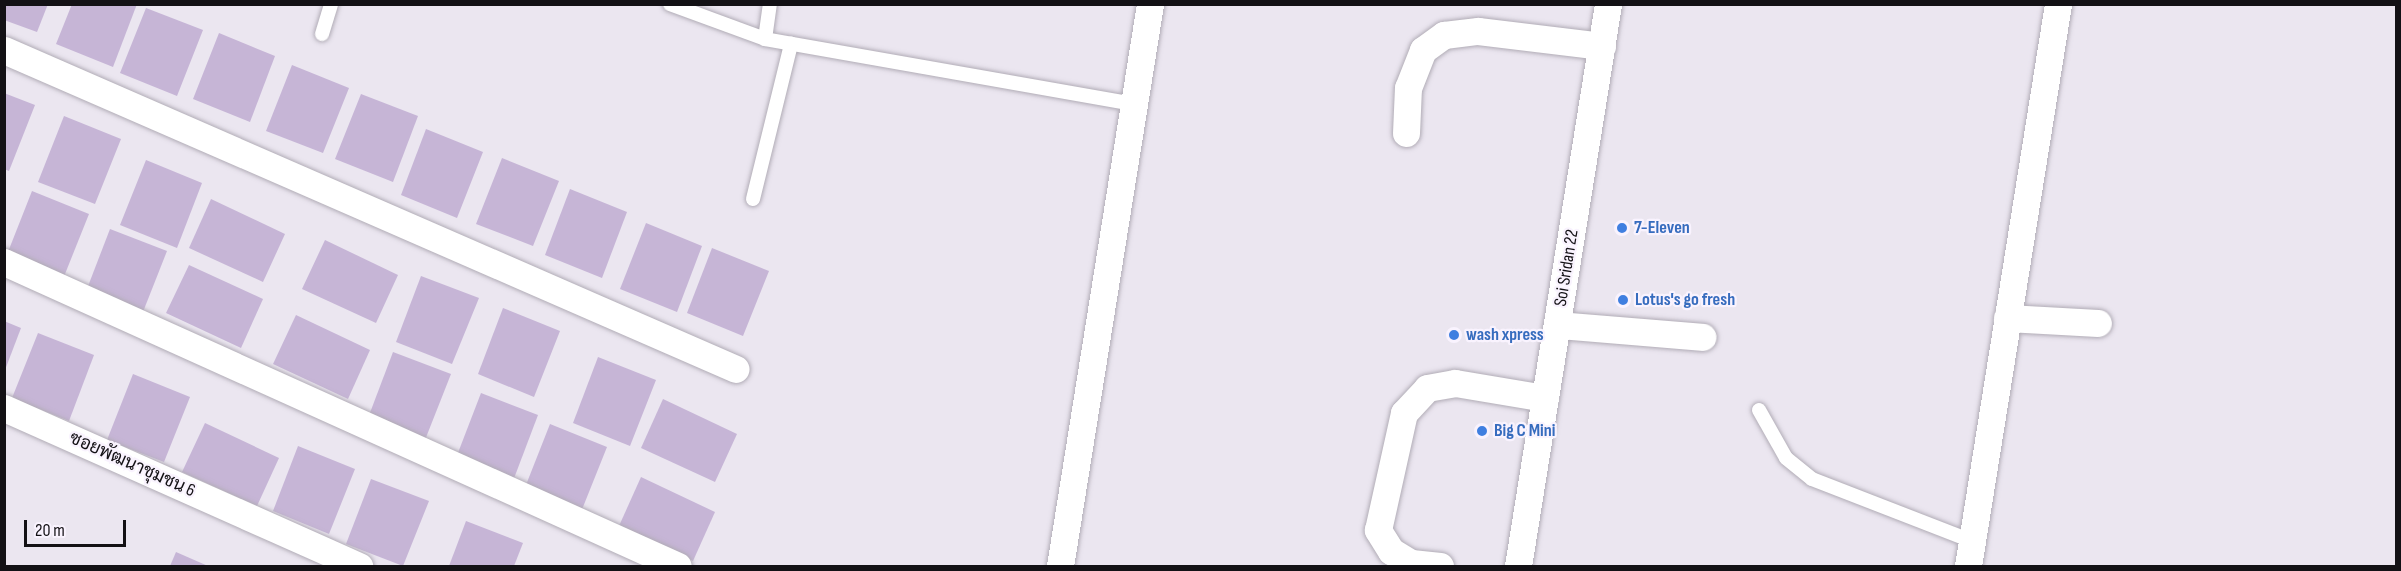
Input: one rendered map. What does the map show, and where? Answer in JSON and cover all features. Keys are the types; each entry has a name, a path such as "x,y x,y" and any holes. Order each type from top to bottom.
{"street":[{"path":"1060,567 1150,4"},
{"name":"Soi Sridan 22","path":"1518,567 1608,4"},
{"path":"1970,554 2058,4"},
{"path":"1406,133 1408,88 1423,50 1444,35 1478,31 1602,46"},
{"path":"4,50 736,369"},
{"path":"4,262 678,567"},
{"path":"2007,318 2098,322"},
{"path":"1558,325 1703,337"},
{"path":"1440,567 1411,563 1391,551 1378,530 1404,413 1426,388 1455,383 1545,398"},
{"name":"ซอยพัฒนาชุมชน 6","path":"4,408 359,567"}],"lane":[{"path":"322,34 331,4"},
{"path":"670,4 765,39 1135,104"},
{"path":"765,39 770,4"},
{"path":"753,199 791,44"},
{"path":"1759,410 1786,458 1812,479 1970,554"}],"building":[{"path":"4,4 48,4 37,32 4,20"},
{"path":"72,4 137,4 113,67 56,44"},
{"path":"146,8 203,30 177,96 120,73"},
{"path":"219,33 275,56 250,122 193,99"},
{"path":"292,65 349,88 323,153 266,131"},
{"path":"4,93 35,105 9,171 4,169"},
{"path":"361,94 418,116 393,182 335,159"},
{"path":"64,116 121,139 95,204 38,182"},
{"path":"426,129 483,152 457,218 401,195"},
{"path":"502,158 559,181 533,246 476,224"},
{"path":"146,160 202,183 177,248 120,225"},
{"path":"570,189 627,212 602,278 545,255"},
{"path":"32,191 89,214 63,279 6,257"},
{"path":"211,199 285,234 263,282 189,248"},
{"path":"646,223 702,246 677,312 620,289"},
{"path":"110,229 167,251 141,317 85,294"},
{"path":"325,240 398,275 376,323 302,289"},
{"path":"712,248 769,271 743,336 687,313"},
{"path":"189,265 263,299 241,348 166,313"},
{"path":"421,276 479,298 452,364 396,342"},
{"path":"503,308 560,331 534,397 478,374"},
{"path":"296,315 370,350 348,399 273,364"},
{"path":"4,321 21,328 5,370 4,370"},
{"path":"38,333 94,355 69,421 12,398"},
{"path":"393,352 451,374 425,440 368,418"},
{"path":"598,357 656,380 630,446 573,423"},
{"path":"133,374 190,397 164,462 107,440"},
{"path":"481,393 538,415 513,481 456,458"},
{"path":"663,399 737,434 715,482 641,448"},
{"path":"205,423 279,458 257,506 182,472"},
{"path":"550,424 607,447 581,512 524,490"},
{"path":"298,446 355,469 329,534 273,511"},
{"path":"641,477 715,512 693,561 619,526"},
{"path":"371,479 429,501 403,566 346,544"},
{"path":"466,521 523,543 514,566 449,566"},
{"path":"176,552 208,566 170,566"}],"place":[{"name":"7-Eleven","path":"1622,228"},
{"name":"Lotus's go fresh","path":"1623,300"},
{"name":"wash xpress","path":"1454,335"},
{"name":"Big C Mini","path":"1482,431"}]}
